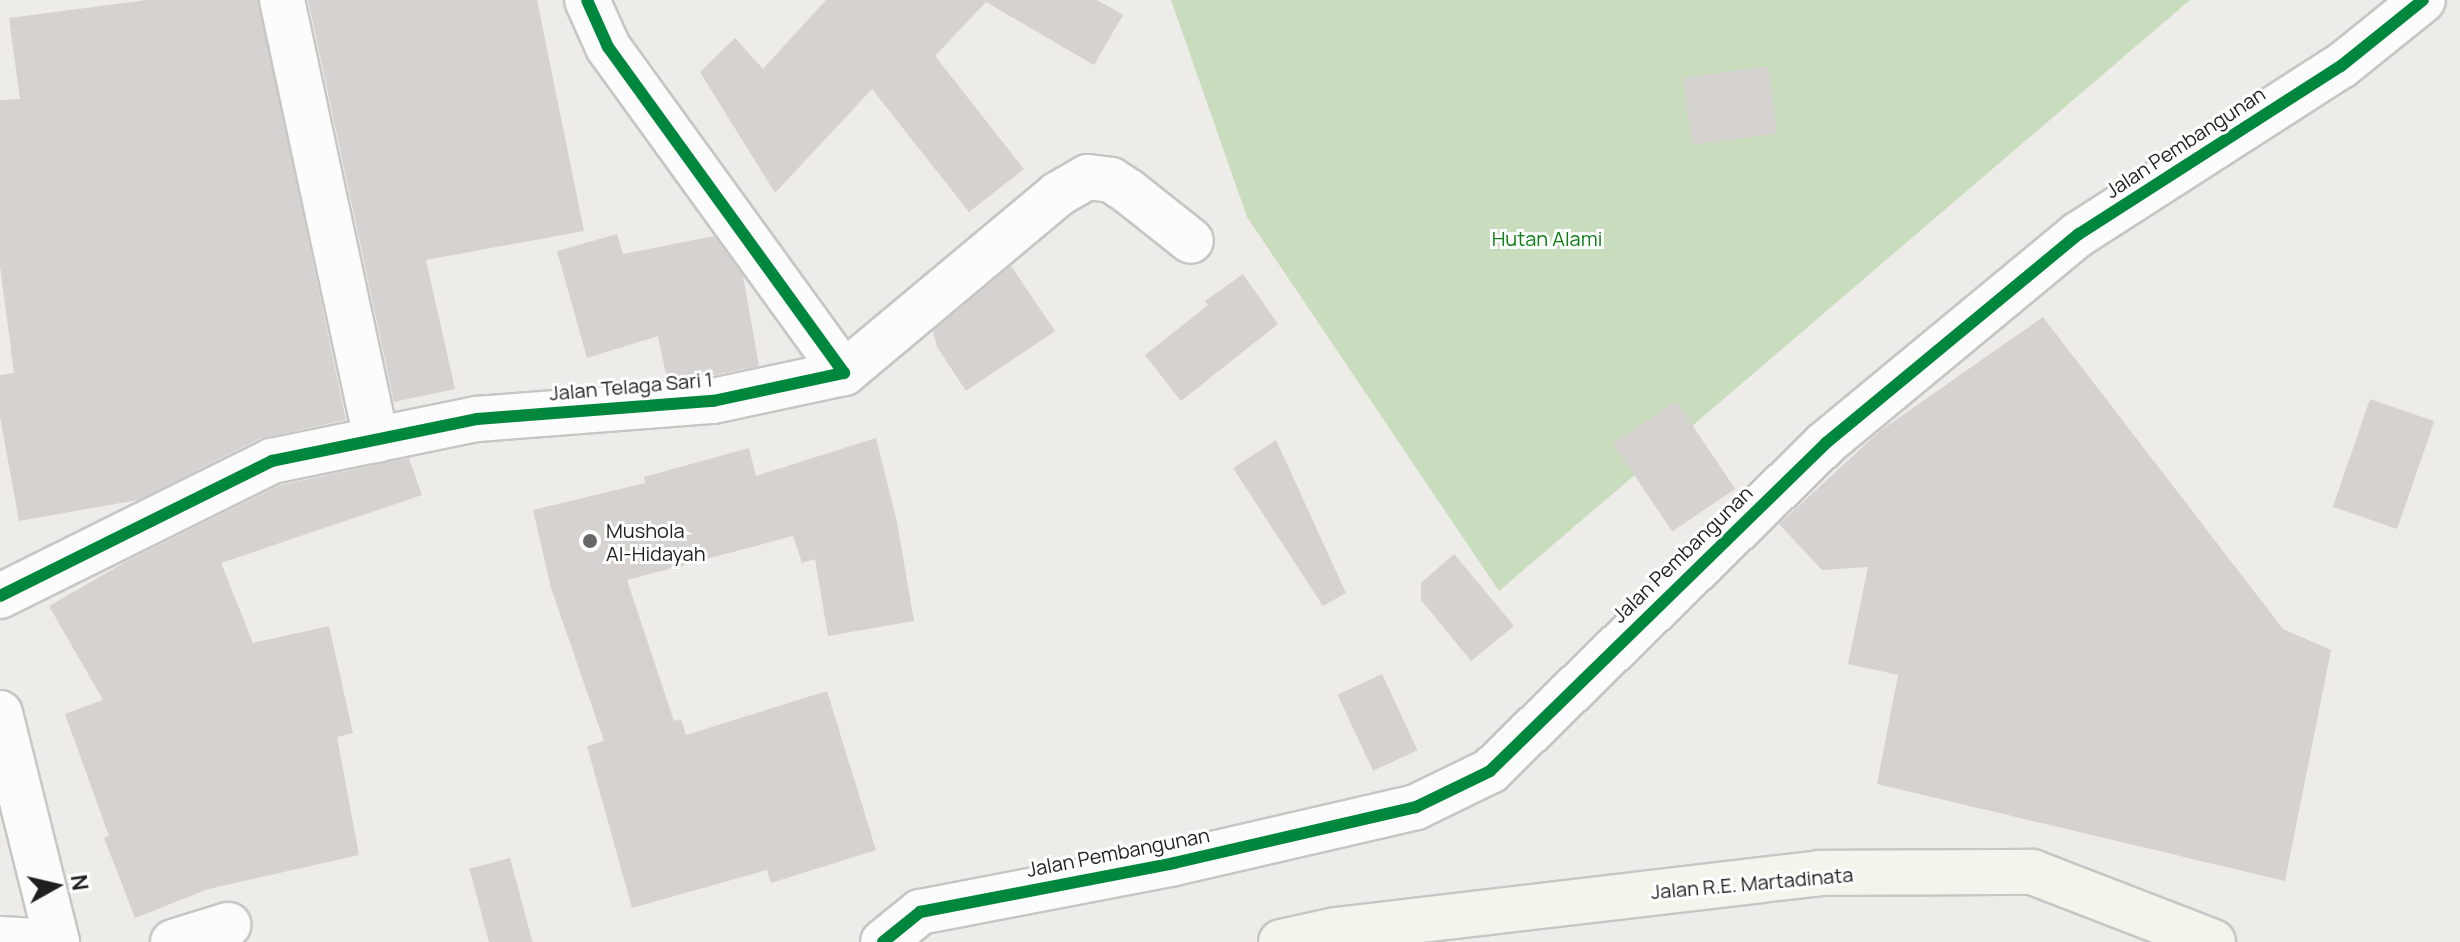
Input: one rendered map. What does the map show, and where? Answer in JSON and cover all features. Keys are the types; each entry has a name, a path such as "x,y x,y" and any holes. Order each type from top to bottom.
{"street":[{"path":"282,0 376,440"},
{"path":"587,0 608,47 844,373 1058,194 1088,177 1111,180 1191,241"},
{"name":"Jalan Pembangunan","path":"883,942 920,912 1174,863 1416,807 1490,771 1826,443 2079,234 2341,66 2423,0"},
{"name":"Jalan Telaga Sari 1","path":"0,596 272,461 477,419 713,401 844,373"},
{"path":"0,713 57,942"},
{"name":"Jalan R.E. Martadinata","path":"1281,942 1336,930 1819,873 2016,872 2032,872 2213,942"},
{"path":"173,942 228,925"},
{"path":"0,939 64,942"}],"green space":[{"name":"Hutan Alami","path":"1171,0 2190,0 1499,591 1247,217"}],"building":[{"path":"147,0 258,0 346,420 261,438 138,500 19,521 0,417 0,375 14,373 0,266 0,100 20,99 9,18"},
{"path":"308,0 537,0 584,231 426,260 455,389 394,402"},
{"path":"826,0 1097,0 1123,15 1094,65 986,2 935,56 1024,169 969,212 872,89 775,193 700,72 735,38 763,69"},
{"path":"1768,66 1777,133 1692,145 1683,78"},
{"path":"617,234 623,254 714,236 743,276 759,366 709,376 667,379 658,336 587,358 557,251"},
{"path":"1011,266 1055,331 966,391 937,347 933,331"},
{"path":"1243,274 1278,324 1181,401 1145,355 1208,305 1205,301"},
{"path":"2043,317 2283,629 2331,650 2285,881 1877,784 1898,675 1848,664 1868,567 1822,570 1779,524 1880,431"},
{"path":"2370,399 2434,421 2397,529 2333,507"},
{"path":"1676,401 1735,489 1672,531 1613,443"},
{"path":"876,438 897,522 914,621 828,636 815,559 802,563 793,536 627,580 674,721 681,719 686,735 827,691 876,850 771,883 767,870 632,908 587,746 604,741 551,588 533,510 645,483 644,477 749,448 756,476"},
{"path":"1276,440 1346,593 1323,606 1233,468"},
{"path":"409,458 422,495 221,563 253,643 329,626 353,733 337,737 359,855 208,889 135,918 104,838 109,836 65,714 103,700 49,606 127,561 280,485"},
{"path":"1454,554 1514,626 1471,661 1421,600 1421,583"},
{"path":"1382,674 1417,750 1373,771 1338,695"},
{"path":"510,858 533,942 489,942 469,869"}],"cycle path":[{"path":"0,596 272,461 477,419 713,401 844,373 608,47 587,0"},
{"path":"883,942 920,912 1174,863 1416,807 1490,771 1826,443 2079,234 2341,66 2423,0"}],"place":[{"name":"Mushola Al-Hidayah","path":"590,541"}]}
